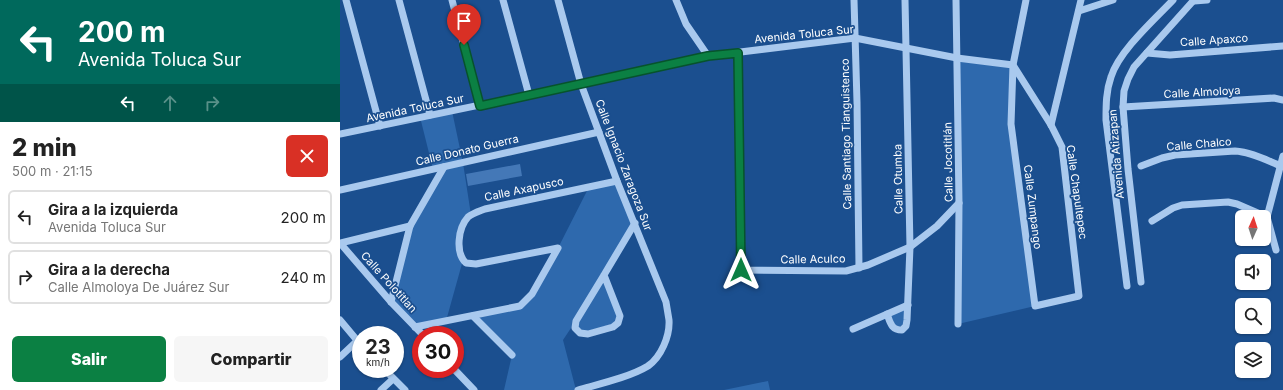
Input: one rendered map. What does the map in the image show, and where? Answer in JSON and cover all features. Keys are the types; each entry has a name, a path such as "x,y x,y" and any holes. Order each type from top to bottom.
{"street":[{"path":"346,0 380,126"},
{"path":"398,0 430,115"},
{"path":"452,0 480,106"},
{"path":"503,0 529,95"},
{"name":"Calle Ignacio Zaragoza Sur","path":"558,0 581,84 666,302 669,321 667,337 659,354 649,365 634,373 578,390"},
{"path":"676,0 686,24 708,56"},
{"name":"Calle Santiago Tianguistenco","path":"854,0 859,268"},
{"name":"Calle Otumba","path":"887,314 892,327 897,330 902,330 906,326 908,320 910,247 905,0"},
{"name":"Calle Jocotitlán","path":"956,0 959,204 958,324"},
{"path":"1013,65 1026,0"},
{"path":"1051,125 1081,0"},
{"path":"1079,10 1113,0"},
{"path":"1127,286 1106,120 1106,96 1111,76 1119,60 1173,0"},
{"path":"1194,0 1207,0"},
{"name":"Avenida Atizapan","path":"1141,282 1128,169 1123,107 1124,91 1134,68 1194,0"},
{"name":"Avenida Toluca Sur","path":"340,134 480,106 708,56 854,38 957,58 1013,65"},
{"name":"Calle Apaxco","path":"1147,53 1170,54 1283,46"},
{"name":"Calle Aculco","path":"738,53 741,270 846,271 859,268 910,247 937,226 959,204"},
{"name":"Calle Chapultepec","path":"1013,65 1051,125 1062,147 1079,296"},
{"name":"Calle Zumpango","path":"1013,65 1011,124 1035,306 1079,296"},
{"name":"Calle Almoloya","path":"1123,107 1274,98 1283,100"},
{"name":"Calle Donato Guerra","path":"340,190 599,132"},
{"name":"Calle Chalco","path":"1142,166 1162,158 1235,151 1252,154 1280,166"},
{"path":"1268,210 1283,156"},
{"path":"391,302 410,226 444,167"},
{"name":"Calle Axapusco","path":"420,326 520,306 532,294 558,248 476,264 466,263 460,256 459,243 464,224 468,217 485,208 618,180"},
{"path":"1152,221 1173,208 1182,205 1228,202 1238,204 1251,210"},
{"path":"604,275 620,316 618,323 588,334 580,333 575,328 576,321 634,223"},
{"path":"340,243 410,226"},
{"path":"1271,234 1276,250"},
{"name":"Calle Polotitlan","path":"340,243 391,302 414,326"},
{"path":"854,329 908,305"},
{"path":"473,316 512,356"},
{"path":"340,320 352,335"},
{"path":"340,357 352,348"},
{"path":"463,378 474,390"},
{"path":"381,390 393,379 405,390"}],"shaded area":[{"path":"957,58 1013,65 1011,124 1035,306 958,324"},
{"path":"452,111 463,163 471,215 460,233 463,260 446,321 414,326 391,302 410,226 444,168 433,169 420,117"},
{"path":"617,181 635,223 604,275 618,309 618,323 580,333 575,322 563,340 576,390 504,390 512,355 473,316 520,306 527,300 558,248 589,187"},
{"path":"908,305 907,320 897,330 887,314"},
{"path":"768,381 770,390 724,390"}],"building":[{"path":"520,164 522,176 468,186 466,174"}],"route":[{"path":"464,45 480,106 708,56 738,53 741,270"}]}
